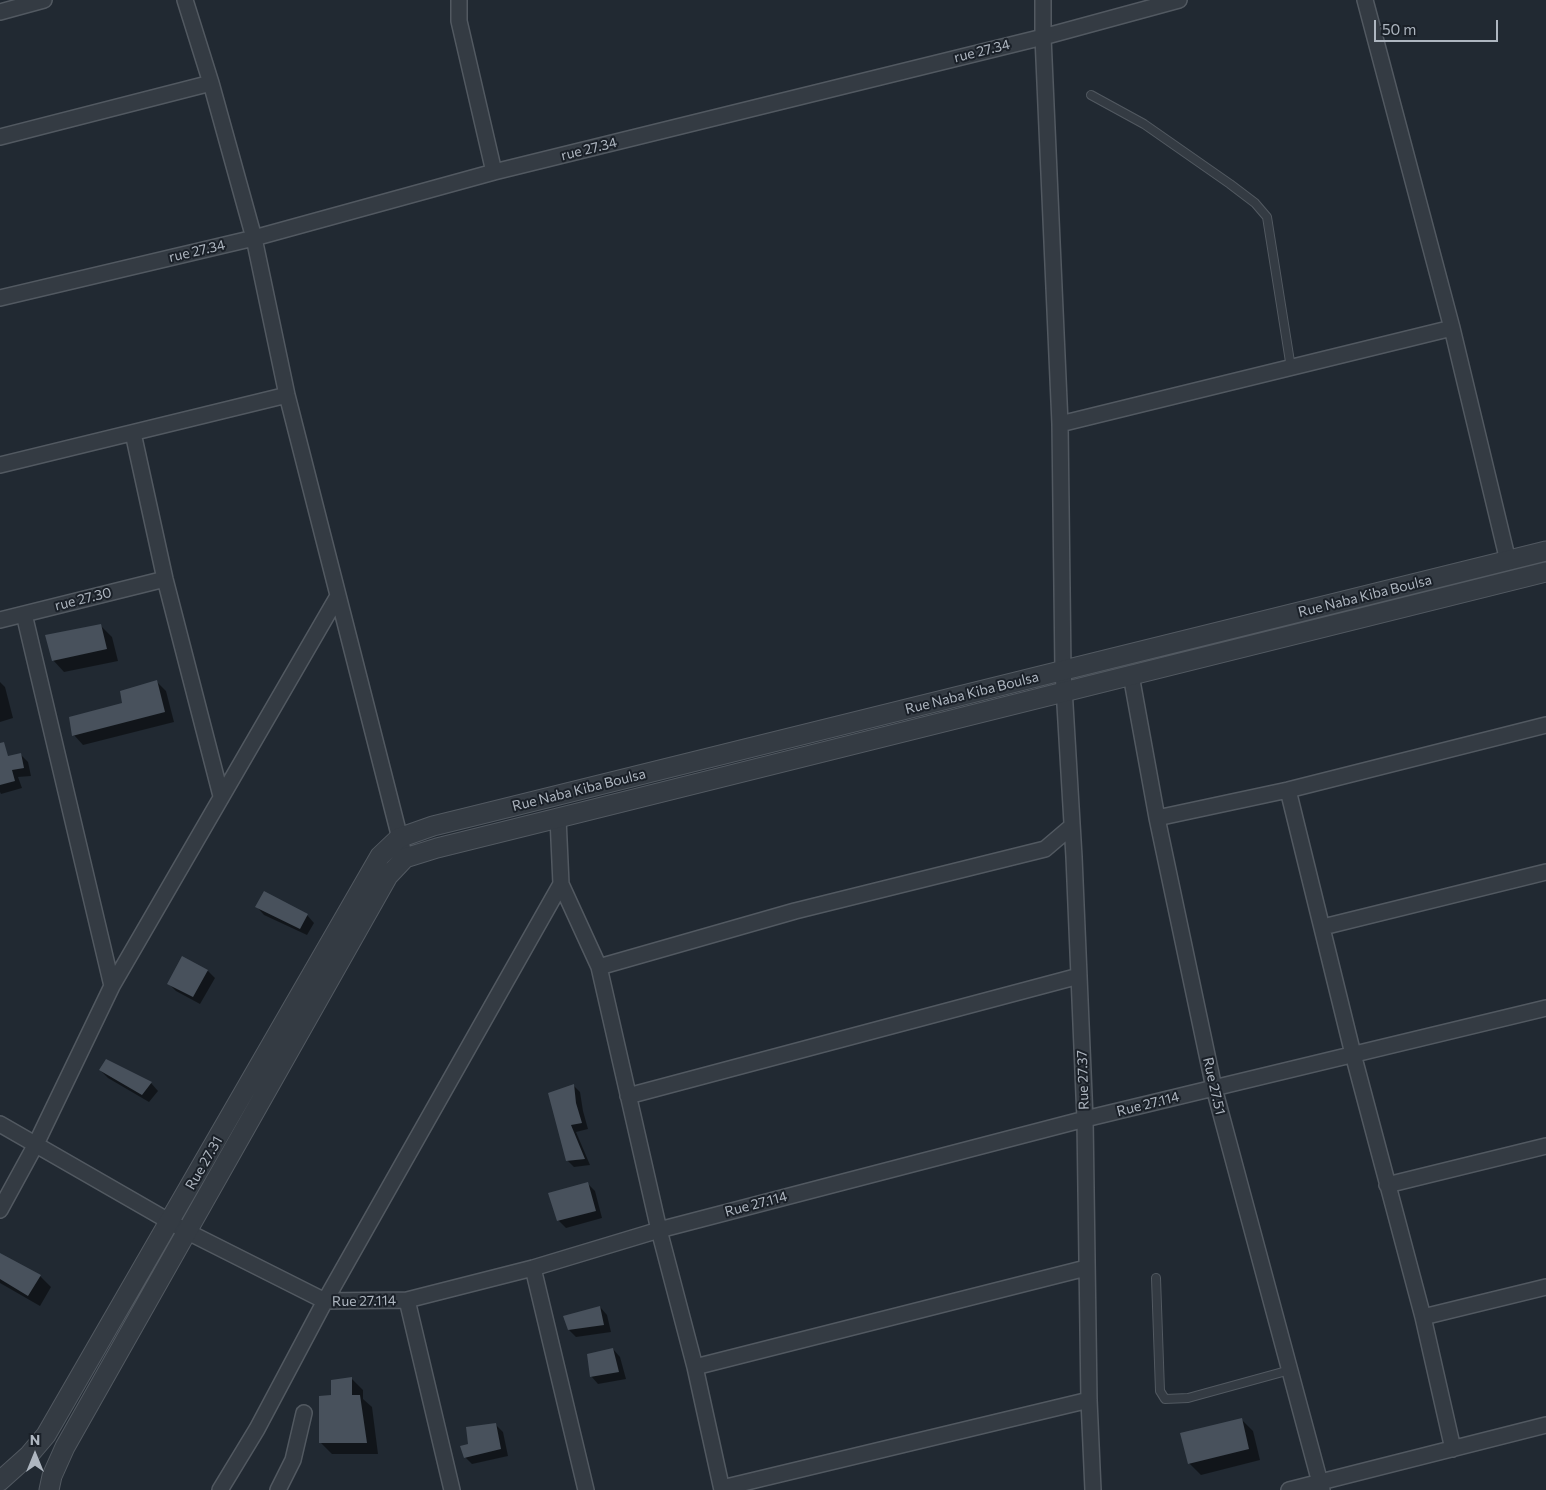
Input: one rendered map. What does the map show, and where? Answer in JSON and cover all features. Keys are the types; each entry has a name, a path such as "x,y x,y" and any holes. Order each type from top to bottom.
{"street":[{"path":"0,12 44,0"},
{"path":"186,0 254,238 287,395 405,858"},
{"path":"459,0 459,21 494,172"},
{"name":"Rue 27.37","path":"1043,0 1060,424 1063,670 1074,857 1085,1119 1086,1268 1093,1490"},
{"name":"rue 27.34","path":"0,298 254,238 494,172 1043,36 1179,0"},
{"path":"1365,0 1452,328 1508,561"},
{"path":"0,137 211,83"},
{"path":"1060,424 1452,328"},
{"path":"0,465 287,395"},
{"path":"133,434 166,579 221,796"},
{"name":"Rue Naba Kiba Boulsa","path":"399,838 433,826 1546,551"},
{"name":"Rue Naba Kiba Boulsa","path":"405,858 437,848 1546,572"},
{"name":"rue 27.30","path":"0,620 166,579"},
{"path":"0,1210 36,1144 112,986 338,596"},
{"path":"24,614 112,986"},
{"name":"Rue 27.51","path":"1131,675 1157,818 1214,1088 1321,1486"},
{"path":"1157,818 1288,790 1546,725"},
{"path":"1288,790 1353,1054 1422,1317 1453,1449"},
{"path":"558,818 561,884 599,966 659,1230 695,1367 722,1489 1089,1400"},
{"path":"599,966 795,911 1045,849 1072,826"},
{"name":"Rue 27.31","path":"0,1481 29,1455 46,1435 380,856 399,838"},
{"path":"1045,849 1074,857"},
{"name":"Rue 27.31","path":"49,1490 52,1476 65,1447 186,1231 388,876 405,858"},
{"path":"1322,927 1546,872"},
{"path":"220,1490 257,1429 325,1301 561,884"},
{"path":"628,1096 1079,976"},
{"name":"Rue 27.114","path":"0,1124 186,1231 325,1301 407,1300 532,1268 659,1230 1085,1119 1546,1008"},
{"path":"1387,1185 1546,1146"},
{"path":"532,1268 586,1490"},
{"path":"695,1367 1086,1268"},
{"path":"1422,1317 1546,1286"},
{"path":"407,1300 452,1490"},
{"path":"278,1490 293,1460 304,1413"},
{"path":"1289,1490 1321,1486 1546,1425"},
{"path":"0,1487 15,1490"}],"lane":[{"path":"1091,95 1160,135 1255,203 1267,217 1291,368"},
{"path":"1156,1278 1160,1391 1165,1399 1188,1398 1290,1370"}],"building":[{"path":"101,624 107,649 52,661 45,635"},
{"path":"157,680 165,712 72,736 69,717 122,703 120,691"},
{"path":"4,742 8,756 21,753 24,768 12,770 15,781 0,785 0,743"},
{"path":"264,891 308,914 300,929 255,907"},
{"path":"182,956 208,970 193,997 167,984"},
{"path":"106,1059 152,1082 142,1095 99,1070"},
{"path":"574,1084 576,1103 582,1123 571,1125 585,1159 566,1161 548,1093"},
{"path":"588,1182 596,1211 557,1221 548,1193"},
{"path":"0,1253 41,1275 28,1296 0,1279"},
{"path":"600,1306 604,1325 568,1330 563,1316"},
{"path":"613,1348 619,1372 590,1377 587,1354"},
{"path":"352,1377 352,1395 360,1395 367,1443 319,1443 319,1396 331,1395 331,1380"},
{"path":"1242,1418 1249,1449 1188,1464 1180,1433"},
{"path":"496,1423 501,1449 464,1458 460,1446 468,1444 466,1427"}]}
